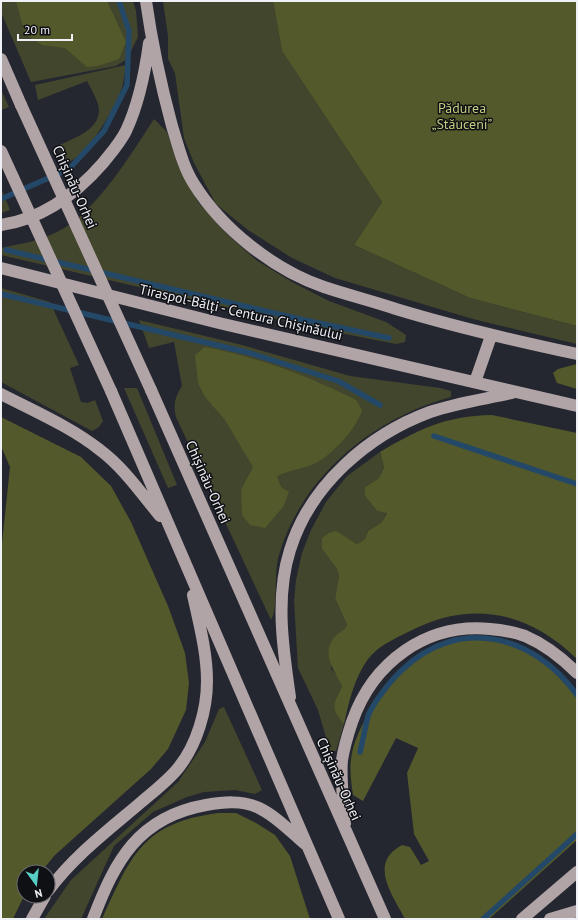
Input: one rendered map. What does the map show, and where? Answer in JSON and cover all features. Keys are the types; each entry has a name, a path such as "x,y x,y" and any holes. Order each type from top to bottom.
{"highway":[{"path":"146,1 162,88 179,150 193,184 213,210 236,234 261,253 291,272 323,286 491,336 577,354"},
{"path":"1,225 47,210 73,194 89,179 119,144 136,106 145,71 151,34"},
{"name":"Chișinău-Orhei","path":"1,59 151,390 292,712 385,919"},
{"path":"1,152 111,391 339,919"},
{"name":"Tiraspol-Bălți - Centura Chișinăului","path":"1,268 212,321 577,406"},
{"path":"475,382 491,336"},
{"path":"292,712 284,652 282,616 284,583 290,550 300,525 315,500 335,475 355,456 381,436 393,429 431,412 463,403 517,392"},
{"path":"1,394 70,431 100,450 122,470 169,528"},
{"path":"56,880 78,856 151,794 179,766 196,737 204,710 207,682 206,655 187,569"},
{"path":"345,831 342,761 353,721 368,690 387,666 404,650 423,640 443,633 481,629 506,631 525,636 544,646 562,658 577,673"},
{"path":"92,919 119,860 131,845 146,830 164,819 183,811 221,802 240,803 253,806 260,808 279,822 307,846"},
{"path":"522,919 576,872"},
{"path":"32,919 40,904"},
{"path":"550,919 577,911"}],"green space":[{"path":"1,1 133,1 136,11 138,37 127,59 116,66 31,82 1,12"},
{"path":"16,1 107,1 126,42 119,59 98,66 87,67 65,48 42,45 25,34"},
{"path":"163,1 273,1 282,51 382,202 354,245 470,298 577,326 577,344 473,319 335,278 292,258 248,230 216,204 194,163 184,138 175,73 168,59 168,36"},
{"name":"Pădurea „Stăuceni”","path":"273,1 577,1 577,326 470,298 354,245 382,202 282,51"},
{"path":"126,65 121,90 105,122 82,152 74,159 66,163 58,146 78,137 90,129 95,123 99,110 96,99 87,81 38,100 35,85"},
{"path":"1,90 9,107 1,110"},
{"path":"154,119 167,132 178,165 198,202 228,235 256,260 292,282 329,301 386,322 406,335 405,342 396,344 320,329 1,255 1,248 43,238 57,232 85,212 111,182"},
{"path":"1,188 10,210 1,213"},
{"path":"1,288 50,302 79,365 70,368 81,402 87,403 95,400 103,421 99,427 92,431 1,382"},
{"path":"139,320 242,345 350,376 440,388 451,391 451,397 394,419 368,435 344,454 323,476 305,500 290,526 279,555 276,571 275,607 271,620 176,417 175,401 182,386 174,342 149,348"},
{"path":"205,347 245,356 301,375 356,400 362,410 354,426 333,451 317,463 277,476 281,487 289,492 283,507 265,528 250,525 242,515 241,490 253,467 225,420 205,397 198,383 195,355"},
{"path":"577,364 577,389 557,383 553,373 558,369"},
{"path":"124,388 137,388 177,485 168,488"},
{"path":"492,415 577,433 577,659 539,630 518,621 497,615 476,613 454,616 431,622 386,643 372,654 359,674 350,699 344,724 337,714 334,706 342,687 331,664 328,652 333,639 347,625 335,598 339,576 337,569 322,549 322,538 329,533 336,531 357,544 365,539 368,531 382,522 387,513 377,511 365,496 365,487 379,478 384,467 380,452 420,430 433,425 460,418"},
{"path":"1,417 81,457 111,486 131,522 168,606 185,653 189,683 186,710 168,749 151,769 55,855 48,864 16,864 16,904 20,904 13,919 1,919 1,553 10,467 1,446"},
{"path":"380,452 384,466 379,478 365,487 365,496 377,511 387,512 382,522 368,531 365,539 357,544 347,538 322,549 337,569 339,576 335,598 347,625 342,633 334,639 331,669 337,675 342,687 335,702 335,710 344,724 336,751 330,751 318,710 298,668 294,601 296,580 302,553 311,530 326,502 347,476"},
{"path":"485,637 499,640 525,650 537,657 558,673 577,695 577,840 489,919 405,919 389,889 385,870 386,861 392,852 402,845 410,847 421,865 429,861 414,834 407,773 418,748 396,738 363,801 353,795 350,769 352,753 362,725 380,695 391,681 414,658 426,650 440,644 462,639"},
{"path":"224,707 262,790 255,794 235,790 204,792 187,797 153,812 114,846 81,919 44,919 54,904 56,904 56,902 71,880 178,782 205,742 219,709"},
{"path":"218,813 236,813 275,835 290,856 310,919 102,919 131,860 142,846 156,834 172,825 192,818"}],"waterway":[{"path":"1,199 69,169 104,131 127,85 129,31 119,1"},
{"path":"6,250 295,318 389,338"},
{"path":"1,294 250,353 338,381 380,405"},
{"path":"434,436 577,484"},
{"path":"360,752 368,716 378,698 402,670 424,653 447,642 471,638 495,639 518,646 540,658 559,674 577,695"},
{"path":"483,919 577,834"}]}
